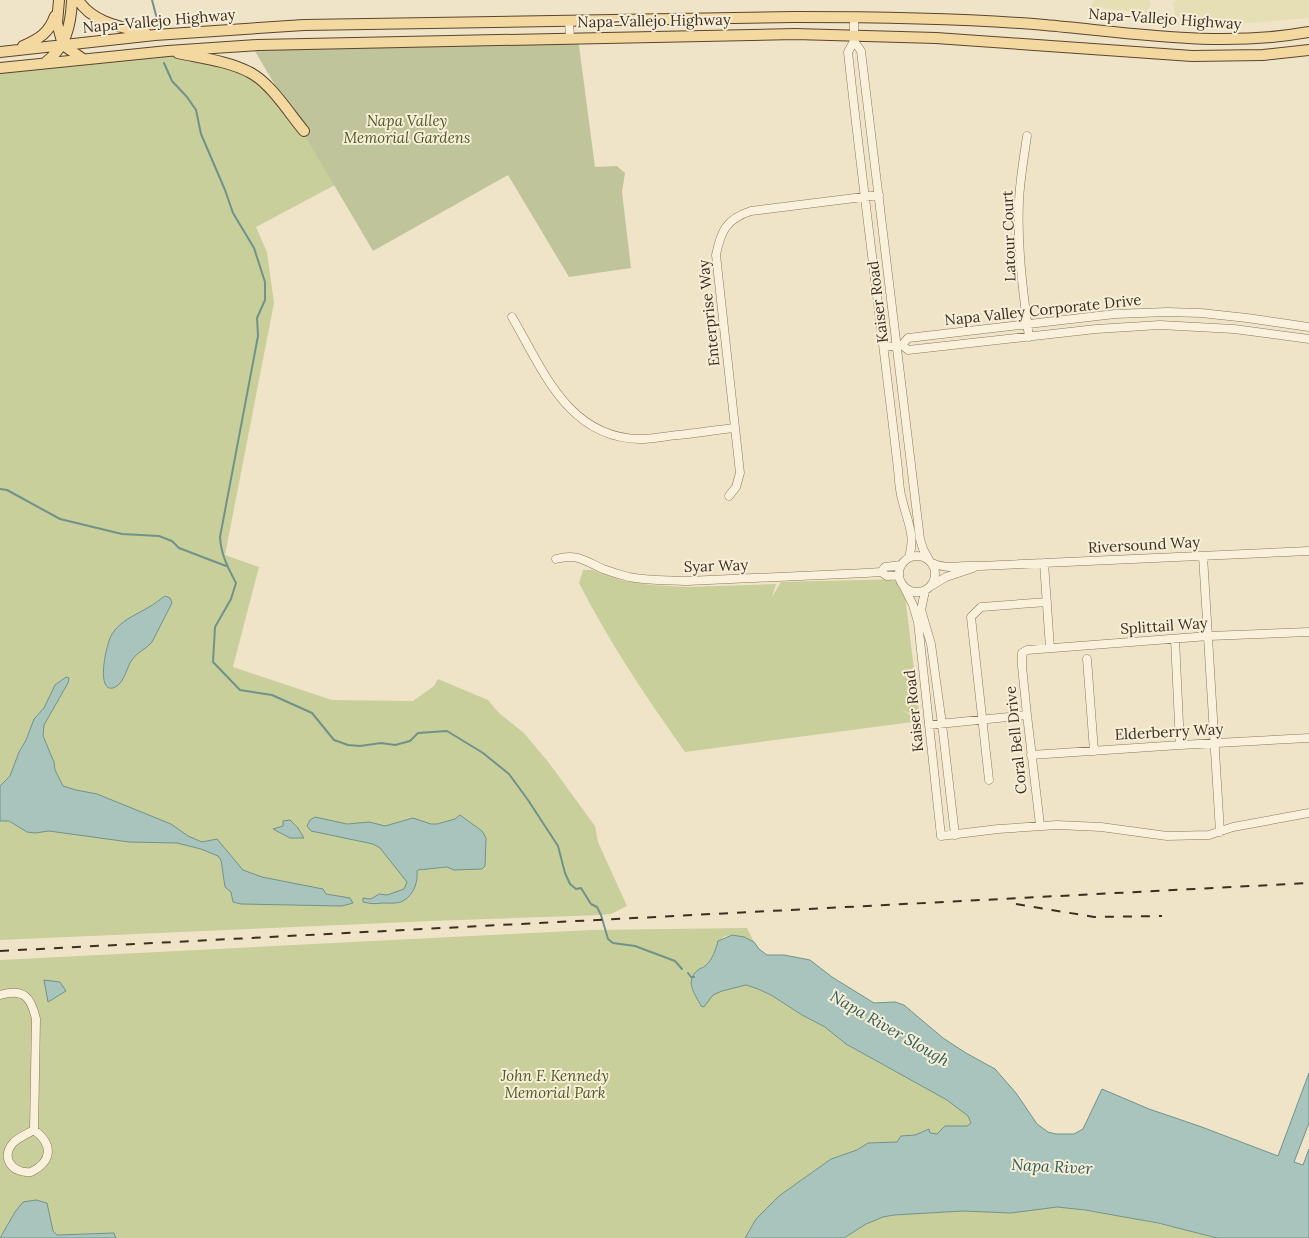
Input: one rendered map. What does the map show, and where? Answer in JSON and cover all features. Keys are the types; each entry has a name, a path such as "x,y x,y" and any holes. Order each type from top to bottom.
{"main road":[{"path":"44,63 54,56 63,45 70,18 72,0"},
{"path":"78,0 87,11 100,20 154,35"},
{"path":"58,5 56,23 63,45 83,59"},
{"path":"11,51 37,40 44,34 50,28 58,5"},
{"name":"Napa-Vallejo Highway","path":"0,52 154,35 247,28 349,24 854,17 998,22 1192,39 1262,39 1309,32"},
{"name":"Napa-Vallejo Highway","path":"0,68 168,51 252,45 570,38 936,38 1192,56 1263,55 1309,50"},
{"path":"168,51 250,72 267,86 304,131"}],"street":[{"name":"Kaiser Road","path":"854,17 854,38 848,52 901,496 913,535 913,546 909,557"},
{"path":"569,21 570,38"},
{"name":"Kaiser Road","path":"854,38 861,51 899,345 920,539 923,550 931,562"},
{"name":"Latour Court","path":"1027,136 1020,185 1019,220 1020,253 1030,336"},
{"name":"Enterprise Way","path":"729,496 736,487 740,474 716,255 720,234 735,217 751,211 879,195"},
{"name":"Napa Valley Corporate Drive","path":"884,347 899,345 908,338 1116,314 1201,313 1309,327"},
{"path":"512,317 560,398 578,416 595,427 622,437 641,439 735,428"},
{"name":"Napa Valley Corporate Drive","path":"899,345 908,350 1096,329 1160,325 1234,329 1309,339"},
{"name":"Riversound Way","path":"931,562 940,567 949,568 962,565 980,566 1309,551"},
{"name":"Syar Way","path":"556,559 566,556 576,557 604,570 645,579 670,580 881,572 887,576 899,575"},
{"path":"920,556 931,562 935,575 928,588 912,592 904,587 899,575 902,565 909,557 920,556"},
{"path":"1203,556 1220,832"},
{"path":"1044,563 1050,648"},
{"name":"Syar Way","path":"881,572 886,567 902,565"},
{"name":"Riversound Way","path":"928,588 946,576 980,566"},
{"name":"Kaiser Road","path":"904,587 913,604 918,622 941,836 954,835 931,644 921,610 928,588"},
{"path":"989,780 971,617 981,607 1047,602"},
{"name":"Splittail Way","path":"1022,652 1050,648 1208,636 1309,632"},
{"path":"1175,639 1180,745"},
{"name":"Coral Bell Drive","path":"1022,652 1031,755 1040,825"},
{"path":"1087,659 1094,751"},
{"path":"929,725 982,718 1027,715"},
{"name":"Elderberry Way","path":"1031,755 1309,738"},
{"path":"954,835 1040,825 1101,827 1167,836 1209,835 1232,827 1309,813"},
{"path":"0,994 19,992 29,998 34,1008 36,1019 34,1130 45,1140 48,1147 44,1162 31,1172 12,1169 6,1157 10,1147 13,1142 34,1130"}],"shaded area":[{"path":"1094,0 1149,0 1151,3 1147,13 1091,7"},
{"path":"1177,0 1309,0 1309,18 1251,23 1198,22 1175,16 1173,2"}],"green space":[{"name":"Napa Valley Memorial Gardens","path":"578,38 595,167 617,166 625,173 622,192 631,268 569,277 508,175 373,251 252,46"},
{"path":"168,51 250,72 304,131 335,185 256,227 267,252 274,303 225,555 259,567 233,667 332,700 413,701 434,686 438,679 488,700 499,713 524,733 549,763 595,826 598,842 627,906 611,914 601,915 0,940 0,68 83,59 133,60"},
{"path":"583,570 592,570 620,580 651,585 687,587 776,584 772,597 781,582 903,579 920,719 900,709 920,721 685,752 656,711 603,627 579,583"},
{"name":"John F. Kennedy Memorial Park","path":"747,928 754,942 739,936 729,935 723,938 712,957 699,969 691,986 701,1006 713,995 722,991 746,985 758,989 825,1027 846,1044 947,1100 968,1116 971,1123 967,1126 945,1126 937,1134 930,1133 928,1129 915,1135 901,1136 897,1142 868,1143 857,1150 831,1159 779,1196 756,1219 745,1238 116,1238 114,1233 57,1235 53,1231 7,1227 0,1236 0,960 590,930"},
{"path":"1057,1207 1097,1212 1217,1238 844,1238 866,1224 894,1215 963,1211 1011,1213"}],"water":[{"path":"165,596 170,598 172,603 152,642 132,659 119,684 113,688 108,687 103,675 105,655 112,634 124,621"},
{"path":"66,677 69,678 68,683 44,725 43,736 63,786 97,794 171,824 188,836 202,842 217,839 243,870 262,877 323,889 326,894 350,898 353,903 342,906 241,904 233,902 231,892 225,887 221,860 218,856 201,849 177,843 129,842 49,831 27,832 9,821 0,821 0,786 10,776 34,719 44,708 55,685"},
{"path":"460,815 482,831 486,838 485,866 482,869 454,870 447,867 418,870 413,892 403,901 396,903 373,904 363,902 363,898 371,899 379,894 387,895 404,889 407,882 380,848 373,844 311,831 307,826 310,820 315,817 347,824 369,822 385,826 413,818 437,824 455,819"},
{"path":"290,820 304,838 290,838 273,829 283,826 283,821"},
{"name":"Napa River","path":"732,935 744,937 754,942 767,955 784,955 810,960 832,977 874,1003 895,1002 904,1005 943,1038 995,1069 1016,1093 1037,1124 1048,1132 1056,1134 1074,1134 1083,1129 1102,1089 1149,1109 1278,1156 1309,1073 1309,1123 1294,1162 1303,1165 1309,1149 1309,1238 1217,1238 1158,1223 1057,1207 1011,1213 963,1211 894,1215 866,1224 844,1238 745,1238 756,1219 779,1196 831,1159 857,1150 868,1143 897,1142 901,1136 915,1135 929,1129 930,1133 937,1134 945,1126 967,1126 971,1123 968,1116 947,1100 846,1044 825,1027 758,989 746,985 722,991 713,995 704,1007 701,1006 692,988 691,983 694,974 710,961 718,941"},
{"path":"44,980 60,982 66,991 48,1002"},
{"path":"36,1200 47,1203 53,1231 57,1235 114,1233 116,1238 0,1238 23,1202"}],"waterway":[{"path":"152,0 157,19"},
{"path":"164,63 172,81 196,110 201,134 233,213 254,248 265,282 265,300 257,318 258,336 220,537 223,556 236,583 231,599 215,627 213,662 240,690 272,695 312,713 334,740 348,745 360,746 381,743 395,745 410,741 418,733 447,731 483,753 509,774 528,800 558,846 570,884 576,889 581,888 591,904 597,907 608,939 613,943 635,946 675,961 682,969"},
{"path":"0,489 7,490 60,519 122,534 159,536 172,541 179,548 226,566"},
{"name":"Napa River Slough","path":"688,973 691,977 694,977"}],"railway":[{"path":"0,951 1309,883"},
{"path":"1016,904 1094,917 1162,916"}]}
